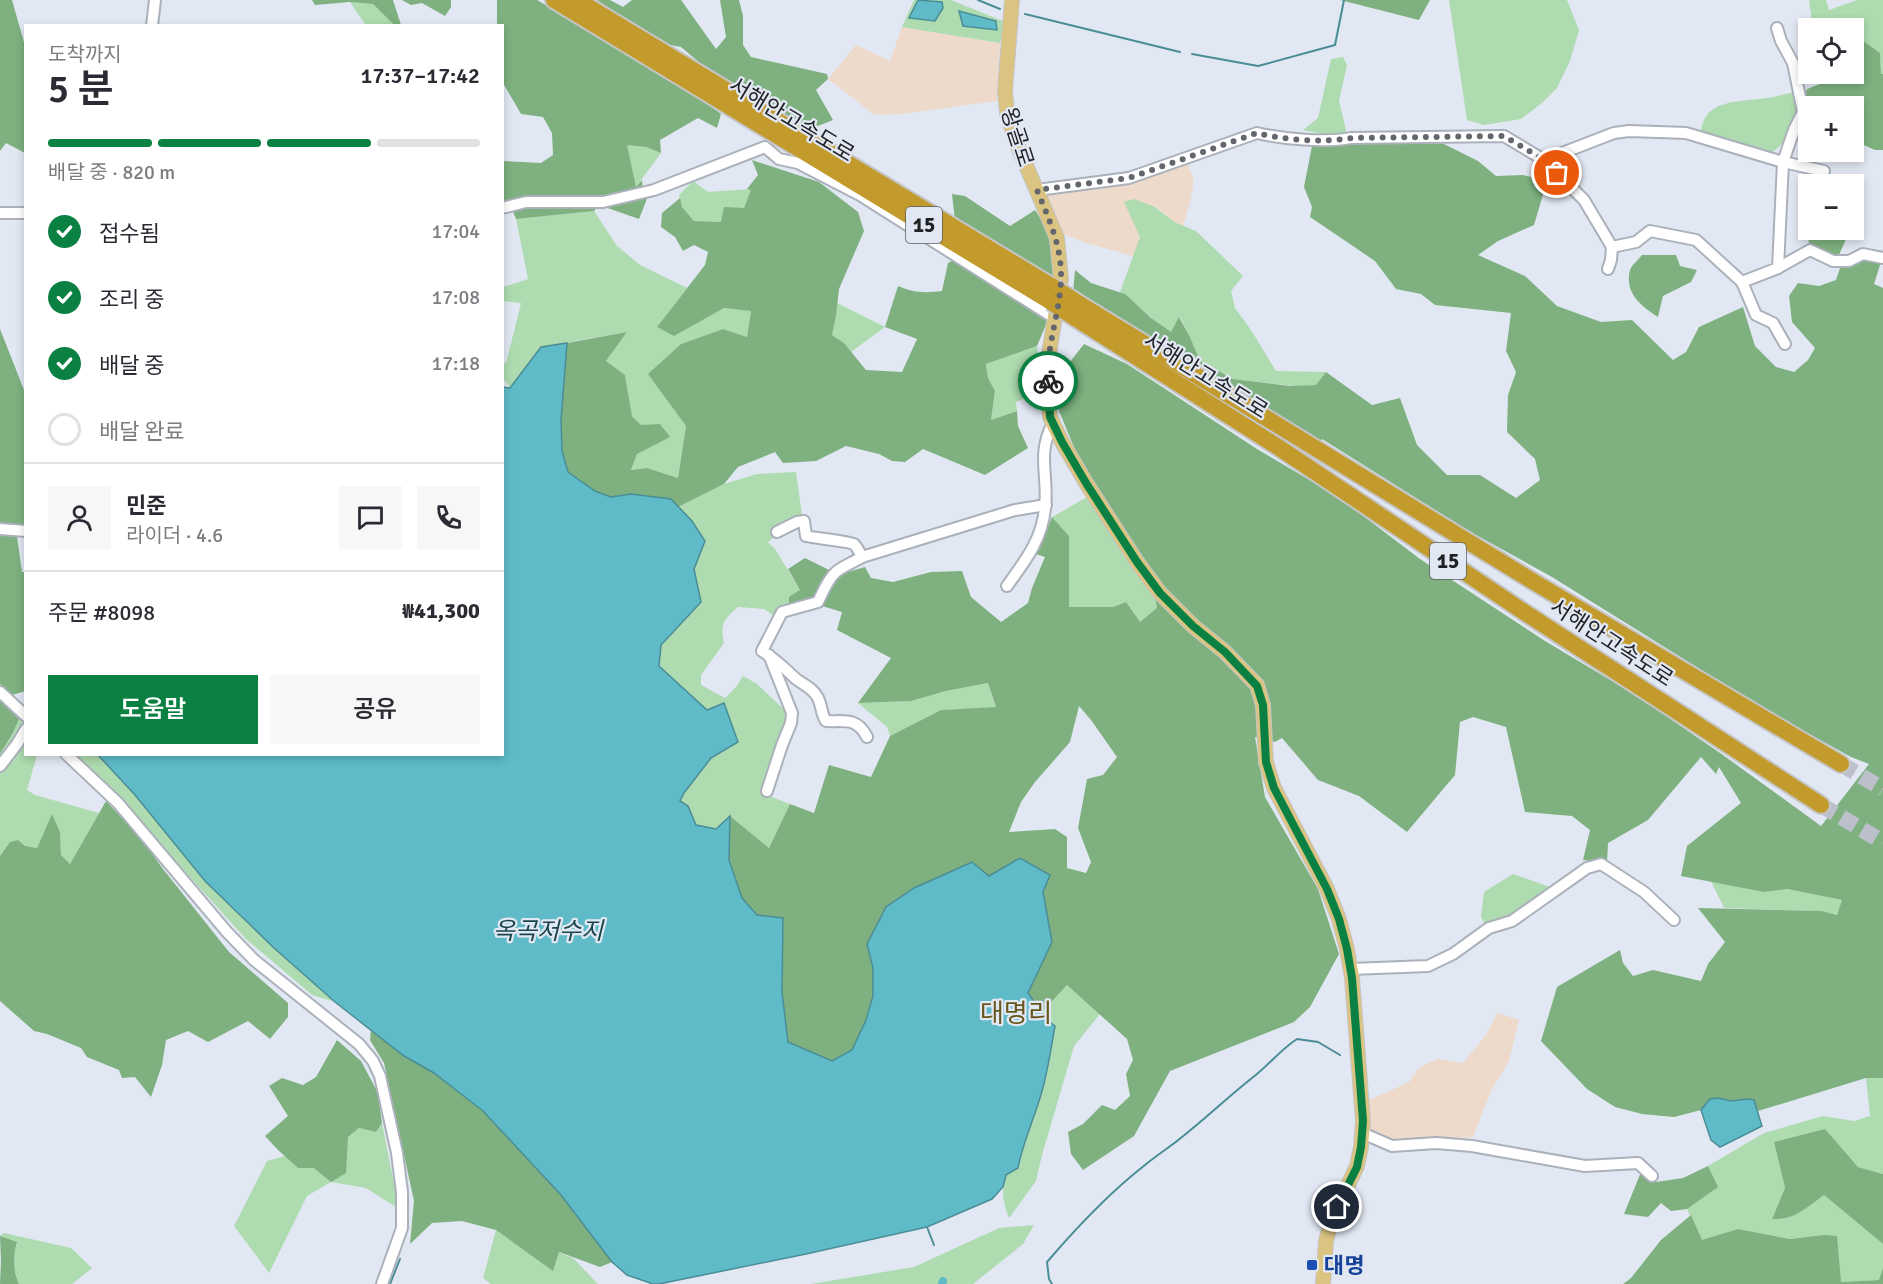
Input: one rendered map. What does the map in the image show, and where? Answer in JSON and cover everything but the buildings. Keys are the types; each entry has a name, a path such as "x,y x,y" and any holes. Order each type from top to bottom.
{"highway":[{"name":"서해안고속도로","path":"554,0 784,133 817,145 1052,295 1527,614 1821,805"},
{"name":"서해안고속도로","path":"577,0 784,133 797,148 1052,295"},
{"name":"서해안고속도로","path":"1076,311 1840,764"}],"main road":[{"name":"왕골로","path":"1012,0 1005,91 1007,113 1016,142 1057,238 1061,279 1047,367 1050,417 1086,483 1160,593 1193,626 1225,652 1257,686 1263,705 1266,762 1274,788 1327,889 1339,919 1351,969 1362,1133 1357,1167 1332,1219 1326,1241 1323,1284"}],"street":[{"path":"152,24 155,0"},
{"path":"1777,28 1793,63 1803,112 1783,162 1778,268"},
{"path":"1544,160 1614,133 1629,131 1686,133 1783,162 1824,171"},
{"path":"1037,190 1129,178 1257,133 1335,141 1351,138 1504,136 1544,160 1584,200 1612,247 1608,269"},
{"path":"504,208 526,202 603,202 654,190 765,147 779,159 798,163 860,195 1056,319"},
{"path":"0,213 24,213"},
{"path":"1612,247 1636,242 1650,231 1696,240 1742,282 1756,315 1773,323 1785,344"},
{"path":"1742,282 1778,268 1810,250 1833,261 1849,261 1863,254 1883,258"},
{"path":"1007,586 1032,551 1044,521 1046,505 1043,472 1045,437 1053,423"},
{"path":"867,737 859,725 850,721 826,721 822,715 819,700 811,688 797,680 778,661 762,651 782,612 819,602 828,582 837,571 862,556 1015,510 1046,505"},
{"path":"777,532 796,522 804,521 806,536 853,543 862,556"},
{"path":"0,529 24,531"},
{"path":"767,791 791,723 792,713 769,655"},
{"path":"0,692 24,714"},
{"path":"0,766 24,732"},
{"path":"68,756 118,803 227,932 254,960 359,1044 373,1061 380,1076 397,1153 402,1192 402,1228 382,1284"},
{"path":"1351,969 1428,966 1453,954 1489,928 1512,921 1587,868 1601,864 1644,892 1674,920"},
{"path":"1362,1133 1392,1146 1436,1143 1472,1146 1586,1166 1638,1162 1652,1176"}],"shaded area":[{"path":"902,27 1000,43 997,101 902,114 875,115 828,79 856,45 890,61"},
{"path":"1187,162 1194,181 1183,226 1174,222 1155,206 1133,256 1060,233 1044,191"},
{"path":"1497,1013 1519,1020 1509,1061 1492,1089 1473,1137 1394,1144 1367,1140 1368,1101 1409,1082 1419,1068 1437,1059 1463,1063 1486,1035"}],"green space":[{"path":"0,0 12,0 24,42 24,152 6,143 0,151"},
{"path":"312,0 393,0 401,24 393,24 373,4 350,2 315,5"},
{"path":"402,0 451,0 451,7 445,16 422,3 411,5"},
{"path":"497,0 537,0 690,91 721,114 717,128 698,118 660,140 661,153 646,147 627,145 636,187 642,180 643,190 648,196 639,219 599,205 594,211 516,219 512,209 504,211 504,161 541,163 553,155 552,133 543,117 521,114 504,85 504,24 497,24"},
{"path":"597,0 610,0 623,7 632,0 681,0 716,49 726,37 720,0 739,0 743,16 743,45 751,57 827,74 828,79 816,90 833,120 805,131 713,74 681,47 661,43"},
{"path":"914,0 951,0 1005,22 1000,43 902,27"},
{"path":"1340,0 1430,0 1419,20"},
{"path":"1449,0 1567,0 1579,30 1570,61 1557,88 1521,119 1484,125 1467,120"},
{"path":"1826,0 1829,10 1857,0 1883,0 1883,74 1881,74 1880,53 1864,41 1864,18 1812,18 1809,1"},
{"path":"350,2 373,4 393,24 365,24"},
{"path":"1864,41 1880,53 1881,74 1883,74 1883,150 1875,150 1864,145 1864,96 1804,96 1807,89 1820,84 1864,84"},
{"path":"1343,57 1347,65 1339,101 1347,134 1329,135 1303,130 1318,118 1331,59"},
{"path":"1794,92 1804,96 1798,96 1798,130 1761,162 1701,143 1705,118 1712,110 1731,103"},
{"path":"1366,143 1444,144 1478,161 1496,176 1523,175 1547,181 1534,225 1498,241 1478,255 1525,276 1557,306 1601,322 1632,320 1673,360 1686,352 1699,327 1743,307 1755,346 1776,367 1794,372 1808,360 1815,348 1792,322 1789,296 1798,283 1819,286 1836,280 1842,262 1862,258 1881,262 1874,284 1883,288 1883,1078 1866,1078 1758,1111 1754,1100 1710,1099 1701,1110 1674,1117 1642,1114 1615,1107 1587,1089 1541,1041 1557,987 1620,950 1623,963 1633,976 1653,970 1701,981 1708,964 1725,942 1698,908 1822,911 1837,915 1842,900 1787,889 1764,892 1681,876 1687,846 1741,803 1719,767 1716,774 1701,757 1648,820 1608,843 1607,863 1583,860 1590,830 1572,816 1525,812 1506,727 1473,717 1460,722 1455,775 1407,832 1359,796 1318,780 1282,738 1275,742 1255,737 1265,797 1318,889 1339,954 1310,1007 1294,1022 1170,1071 1134,1136 1083,1170 1071,1154 1068,1132 1083,1124 1102,1105 1115,1110 1130,1096 1126,1074 1133,1060 1127,1039 1067,985 1042,1012 1028,993 1052,942 1043,892 989,876 867,944 873,968 873,996 866,1020 852,1050 832,1061 788,1042 782,992 783,918 757,915 742,898 729,860 730,816 769,848 790,804 814,813 829,765 871,777 890,736 941,710 996,707 988,683 911,701 858,703 891,658 837,630 842,612 822,606 837,575 865,567 871,578 893,582 931,572 962,571 971,597 1001,622 1028,603 1045,557 1036,554 1052,517 1069,536 1069,607 1113,607 1126,602 1140,622 1157,608 1151,569 1080,462 1059,411 1060,383 1066,367 1084,344 1127,364 1257,449 1337,496 1420,559 1545,641 1637,696 1821,826 1869,764 1851,757 1764,709 1552,577 1467,530 1322,439 1316,447 1073,293 1075,270 1091,283 1125,294 1150,317 1171,332 1179,317 1200,361 1233,379 1290,386 1316,385 1326,372 1372,405 1400,398 1417,445 1447,475 1480,475 1516,498 1540,480 1535,459 1507,432 1508,395 1516,372 1506,351 1511,313 1435,305 1421,294 1396,289 1375,261 1310,217 1312,207 1304,187 1312,146","holes":["1079,706 1117,757 1103,775 1087,779 1078,828 1091,862 1086,873 1067,868 1067,837 1055,829 1009,832 1021,802 1035,782 1070,742"]},
{"path":"626,144 646,147 661,153 636,187"},
{"path":"752,160 819,182 858,212 864,231 839,289 832,335 844,343 866,370 902,372 917,339 885,327 898,286 920,292 942,291 948,263 956,259 1048,320 1037,346 986,364 988,378 995,391 991,420 1017,411 1018,426 1028,448 985,475 923,449 905,462 892,461 879,454 846,446 816,461 783,463 775,452 738,467 724,484 678,507 670,499 631,494 611,497 595,491 568,472 562,452 561,420 567,343 627,332 606,361 625,375 632,416 641,425 660,424 670,437 637,454 631,470 647,468 678,478 686,426 648,374 681,344 723,329 747,337 751,311 724,308 674,336 657,327 705,265 708,252 694,245 683,251 675,237 661,227 662,213 680,198 682,207 694,221 721,222 724,207 744,208 751,190 747,189 758,175"},
{"path":"693,181 708,192 752,189 744,208 721,222 694,221 682,207 679,195"},
{"path":"952,194 965,196 1010,226 1035,210 1052,237 1057,278 955,221"},
{"path":"1134,199 1155,207 1174,222 1196,231 1243,276 1231,291 1235,308 1276,371 1326,372 1317,385 1294,386 1233,379 1200,361 1180,317 1171,333 1120,292 1140,237 1124,202"},
{"path":"594,211 617,246 640,265 687,288 657,327 674,335 724,308 751,310 747,337 723,329 681,344 649,374 686,426 678,478 647,468 631,470 637,454 641,425 632,416 625,375 606,361 627,332 541,347 510,388 504,379 504,364 521,303 504,301 504,287 528,279 516,219"},
{"path":"1808,240 1846,240 1839,255 1827,253 1809,244"},
{"path":"1642,255 1676,255 1680,266 1697,270 1691,282 1663,296 1658,317 1635,298 1629,286 1630,270"},
{"path":"837,303 885,327 851,352 844,343 832,335"},
{"path":"0,329 24,390 24,535 17,537 22,572 24,572 24,692 12,695 0,684"},
{"path":"1037,346 1040,392 1016,402 1017,411 991,420 995,391 988,378 986,364"},
{"path":"796,472 802,515 768,542 775,549 800,590 789,606 776,617 764,609 738,607 724,623 722,631 724,643 701,675 701,685 725,698 743,676 757,684 787,712 764,794 790,804 769,848 730,816 716,829 696,825 688,806 680,801 711,758 738,742 659,666 660,645 701,602 694,569 705,541 692,521 678,507 724,484 757,474"},
{"path":"1089,496 1136,572 1154,590 1158,608 1140,623 1126,602 1113,607 1069,607 1069,536 1052,517"},
{"path":"805,558 831,571 813,599 789,606 789,597 800,590 788,569"},
{"path":"988,683 996,708 941,710 890,736 887,727 858,703 911,701"},
{"path":"0,701 19,719 0,754"},
{"path":"19,719 24,724 24,756 37,756 27,790 35,795 99,813 70,864 61,855 60,832 52,815 37,848 25,846 18,840 10,842 0,856 0,754"},
{"path":"74,756 99,756 135,795 205,881 274,948 335,1002 312,995 246,939 130,811"},
{"path":"106,801 140,837 229,952 288,1003 288,1017 270,1039 248,1021 208,1042 188,1031 166,1040 162,1065 151,1097 135,1077 122,1078 119,1070 87,1057 81,1048 34,1031 0,1001 0,856 10,842 18,840 25,846 37,848 52,814 60,832 61,855 70,864"},
{"path":"1513,874 1553,888 1517,913 1485,925 1481,916 1484,892"},
{"path":"1711,881 1764,892 1787,889 1842,900 1838,915 1821,911 1724,908"},
{"path":"1067,985 1100,1014 1074,1046 1036,1181 1009,1218 1003,1197 1004,1181 1006,1175 1018,1168 1055,1026 1042,1012"},
{"path":"371,1030 404,1056 434,1073 483,1111 561,1195 612,1262 600,1267 559,1252 553,1271 496,1230 462,1221 432,1223 410,1244 414,1201 384,1063 370,1040"},
{"path":"337,1040 361,1061 378,1093 382,1123 376,1132 359,1128 348,1137 346,1173 331,1182 314,1168 298,1168 265,1136 288,1116 269,1086 282,1078 303,1085 316,1077"},
{"path":"1866,1078 1883,1078 1883,1174 1858,1167 1825,1130 1774,1142 1785,1188 1772,1219 1793,1216 1824,1195 1883,1244 1883,1268 1880,1280 1841,1282 1823,1235 1790,1239 1738,1229 1702,1241 1687,1209 1717,1187 1708,1166 1764,1133 1823,1116 1854,1121 1870,1116"},
{"path":"382,1123 399,1209 366,1188 331,1182 307,1196 269,1273 234,1226 267,1161 285,1156 298,1168 359,1128 376,1132"},
{"path":"1825,1129 1858,1167 1883,1174 1883,1244 1824,1195 1794,1215 1772,1219 1785,1188 1774,1142"},
{"path":"1708,1166 1718,1187 1687,1209 1671,1211 1661,1203 1648,1217 1624,1214 1641,1172 1656,1182 1683,1178"},
{"path":"1691,1215 1702,1240 1738,1229 1790,1239 1823,1235 1837,1236 1841,1282 1879,1280 1883,1268 1883,1284 1623,1284 1631,1278 1661,1240"},
{"path":"1034,1225 1023,1244 973,1284 811,1284 914,1267 999,1228"},
{"path":"496,1230 553,1270 558,1252 573,1258 598,1284 491,1284 483,1278"},
{"path":"4,1233 71,1248 92,1268 72,1284 19,1284 14,1264 17,1243 0,1236"},
{"path":"0,1236 17,1242 14,1263 19,1284 0,1284"}],"water":[{"path":"918,0 942,2 943,8 935,21 909,18"},
{"path":"959,11 996,21 997,30 963,26"},
{"name":"옥곡저수지","path":"567,343 561,420 562,451 568,472 595,491 611,497 631,494 671,499 692,521 705,541 694,569 701,602 661,645 659,666 707,710 724,703 738,742 711,758 680,801 688,806 696,825 716,829 730,816 729,860 742,898 757,915 783,918 782,992 788,1042 832,1061 852,1050 866,1020 873,996 873,968 867,944 886,907 914,888 972,862 989,876 1020,858 1050,875 1043,892 1052,942 1028,993 1046,1019 1055,1026 1042,1091 1018,1168 1006,1175 1003,1187 992,1199 927,1227 806,1254 659,1284 627,1275 612,1262 561,1195 483,1111 434,1073 404,1056 335,1002 274,948 205,881 135,795 99,756 504,756 504,387 510,388 541,347"},
{"path":"1710,1099 1731,1101 1754,1100 1762,1126 1720,1147 1711,1140 1701,1110"}],"waterway":[{"path":"978,0 1000,9"},
{"path":"1192,54 1258,66 1335,45 1344,0"},
{"path":"1025,14 1180,52"},
{"path":"1052,1284 1049,1279 1047,1262 1094,1211 1119,1187 1191,1130 1291,1043 1297,1039 1318,1042 1340,1055"},
{"path":"927,1227 934,1245"},
{"path":"390,1284 400,1259"}],"tunnel":[{"path":"1841,764 1883,789"},
{"path":"1821,805 1883,842"}],"way so far":[{"path":"1048,381 1047,367 1061,279 1057,238 1037,190 1129,178 1257,133 1335,141 1351,138 1504,136 1544,160 1557,173"}],"place":[{"name":"대명","path":"1312,1265"}],"district":[{"name":"대명리","path":"1016,1013"}],"route":[{"path":"1048,381 1050,417 1062,442 1137,562 1160,593 1193,626 1225,652 1257,686 1263,705 1266,762 1274,788 1327,889 1339,919 1352,978 1363,1121 1357,1167 1337,1207"}]}
